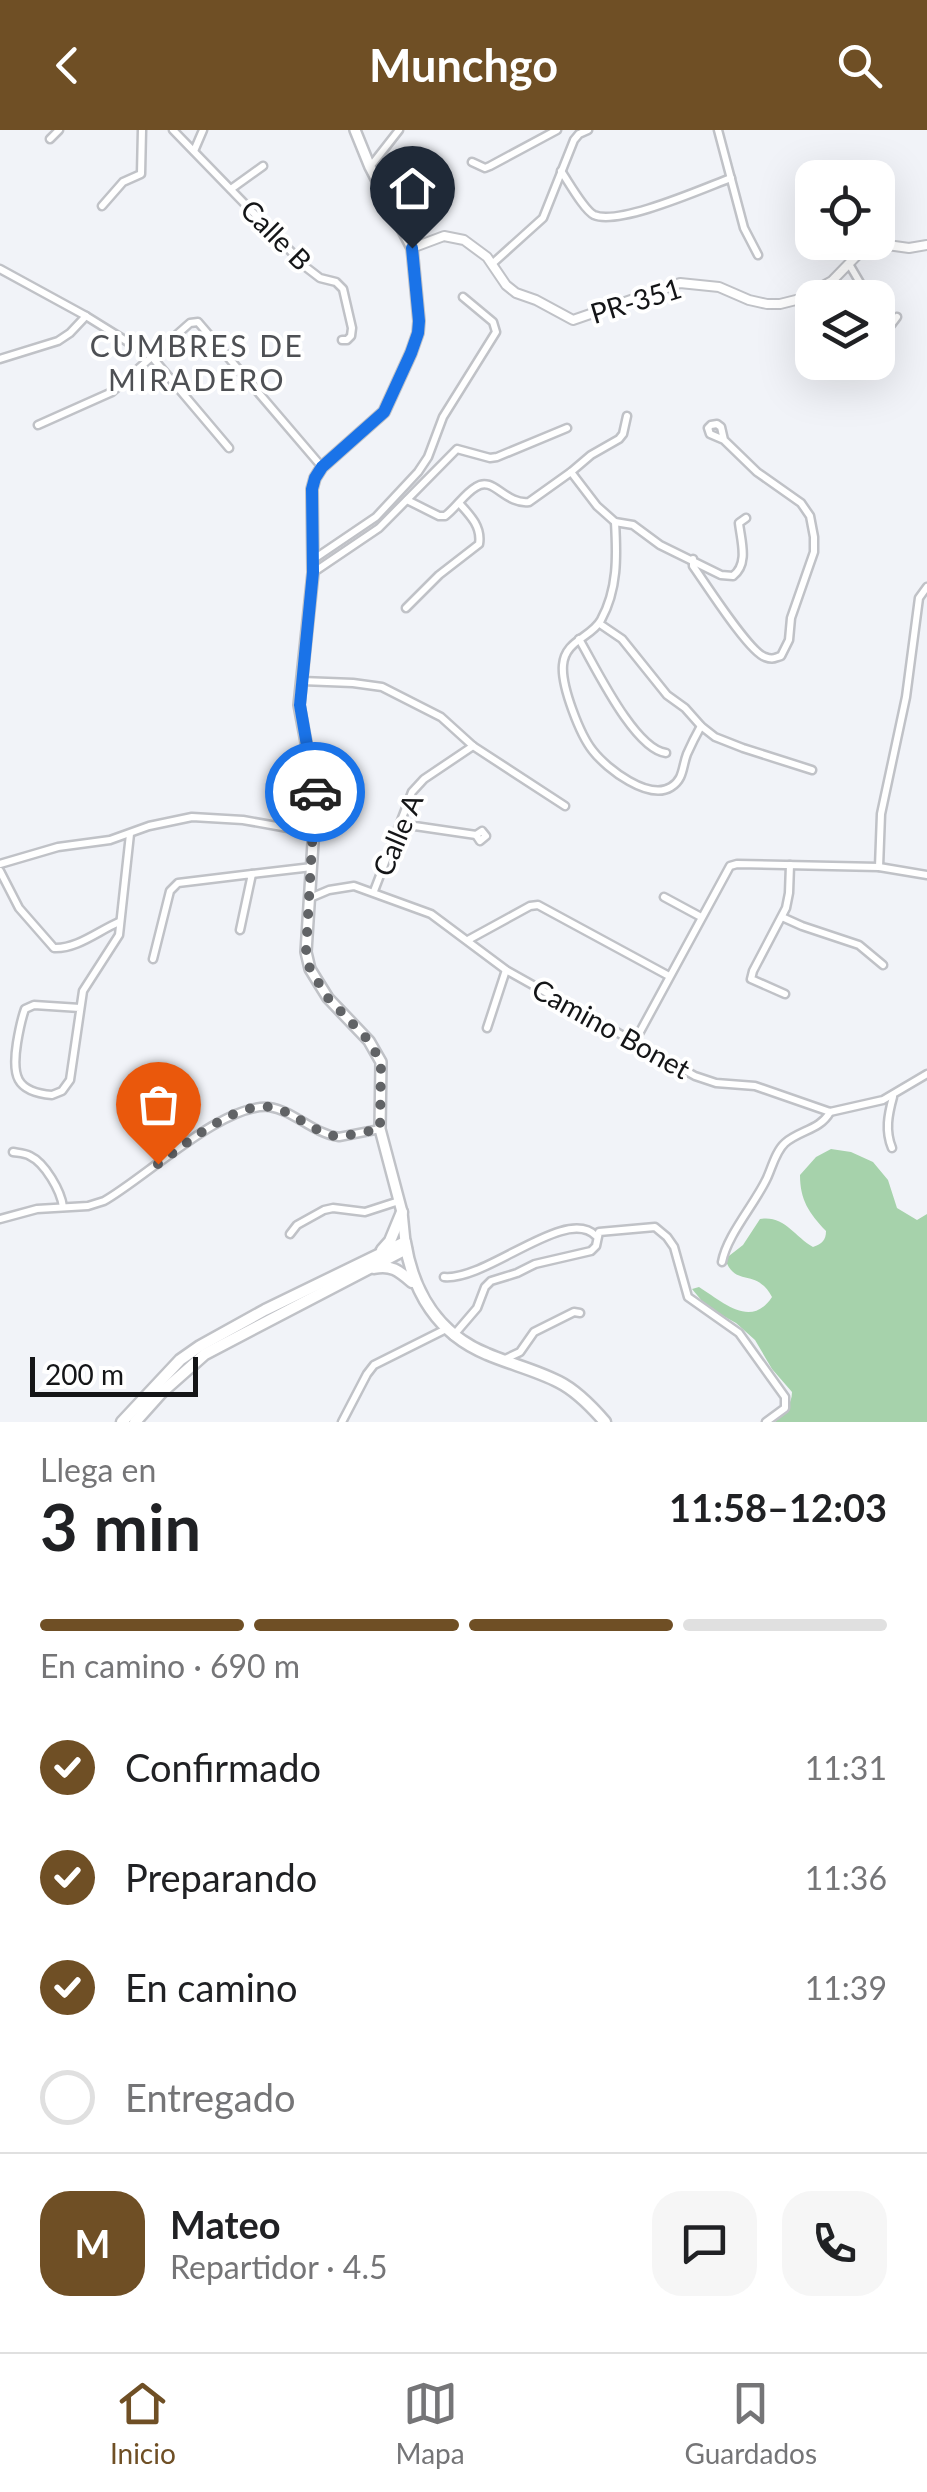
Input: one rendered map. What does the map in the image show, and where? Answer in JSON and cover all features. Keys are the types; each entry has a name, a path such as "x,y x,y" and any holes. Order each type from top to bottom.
{"main road":[{"path":"354,130 412,248 419,321 411,353 384,412 322,467 312,489 314,559 300,680 300,705 316,796 306,941 310,969 328,998 369,1041 381,1062 380,1129 415,1284 424,1300 450,1332 481,1352 560,1382 589,1404 604,1422"},
{"path":"374,1257 390,1241 400,1206"},
{"path":"122,1422 180,1360 200,1346 405,1245"},
{"path":"135,1422 205,1354 368,1269 405,1245"},
{"path":"368,1269 389,1266 415,1284"}],"street":[{"path":"50,138 58,130"},
{"path":"102,206 123,182 141,174 142,130"},
{"name":"Calle B","path":"173,130 306,268 343,289 352,328 351,336 342,340"},
{"path":"194,151 203,130"},
{"path":"370,168 399,130"},
{"path":"472,162 486,168 557,130"},
{"path":"492,264 543,218 578,132 588,130"},
{"path":"718,130 744,228 758,255"},
{"path":"231,190 264,166"},
{"path":"561,171 590,212 601,216 627,216 731,178"},
{"name":"PR-351","path":"412,248 444,236 471,243 506,285 572,320 680,282 718,288 757,302 788,302 820,290 873,243 927,246"},
{"path":"849,264 858,280"},
{"path":"0,269 152,357 229,448"},
{"path":"314,559 376,517 428,457 443,417 496,332 493,322 463,297"},
{"path":"0,359 58,340 86,316"},
{"path":"38,425 112,392 190,323 198,322 322,467"},
{"path":"408,500 442,516 449,514 475,487 488,484 510,500 524,504 590,454 619,439 627,416"},
{"path":"313,572 374,532 457,449 497,457 567,428"},
{"path":"693,559 748,644 766,658 781,656 814,552 813,526 805,506 758,472 724,440"},
{"path":"571,472 615,522 633,525 660,544 722,575 737,574 742,560 739,524 746,518"},
{"path":"406,608 439,574 478,544 480,533 460,503"},
{"path":"615,522 616,572 600,624 571,645 562,667 588,744 616,772 648,791 665,791 681,778 687,754 701,726"},
{"path":"878,867 881,814 903,710 919,598 927,587"},
{"path":"600,624 622,639 667,694 701,726 722,740 812,770"},
{"path":"579,639 630,724 656,752 666,753"},
{"path":"300,680 382,688 441,717 473,746 565,806"},
{"name":"Calle A","path":"374,891 412,792 473,746"},
{"path":"119,922 71,946 54,948 19,908 0,867 58,848 192,817 315,828"},
{"path":"401,824 476,835"},
{"path":"80,1008 34,1005 25,1009 14,1068 26,1088 52,1096 67,1085 73,1069 83,991 118,935 130,834"},
{"path":"785,994 751,979 782,917 789,893 790,865"},
{"path":"153,959 174,886 312,866"},
{"path":"635,1041 730,866 878,867 927,875"},
{"path":"240,930 252,874"},
{"name":"Camino Bonet","path":"310,898 354,886 431,914 506,970 695,1076 754,1086 830,1112"},
{"path":"664,897 701,917"},
{"path":"468,940 538,905 669,976"},
{"path":"782,917 858,944 883,966"},
{"path":"487,1028 506,970"},
{"path":"722,1262 727,1243 790,1139 825,1121 830,1112 883,1100 927,1074"},
{"path":"892,1148 887,1121 893,1096"},
{"path":"0,1219 104,1201 224,1118 249,1109 273,1108 332,1136 380,1129"},
{"path":"13,1152 28,1154 40,1164 60,1191 63,1207"},
{"path":"290,1234 296,1226 324,1210 365,1212 400,1206"},
{"path":"342,1422 374,1365 450,1332 477,1308 490,1281 535,1264 591,1251 599,1232 651,1227 670,1240 688,1297 739,1333 784,1397 785,1408 766,1422"},
{"path":"444,1277 468,1275 569,1228 584,1228 597,1237"},
{"path":"503,1360 520,1352 534,1332 574,1312 580,1313"}],"green space":[{"path":"831,1149 851,1152 873,1162 888,1180 897,1208 917,1220 927,1214 927,1422 775,1422 789,1405 792,1392 755,1340 736,1323 707,1307 692,1289 699,1287 737,1310 755,1311 764,1306 772,1297 766,1288 735,1273 725,1259 743,1245 760,1219 782,1223 813,1247 823,1241 826,1231 807,1206 800,1175 816,1157"}],"way so far":[{"path":"158,1164 224,1118 257,1108 284,1112 332,1136 380,1129 381,1062 369,1041 318,984 306,952 315,792"}],"district":[{"name":"CUMBRES DE MIRADERO","path":"197,364"}],"route":[{"path":"315,792 300,705 314,559 312,489 322,467 384,412 411,353 419,321 412,248"}]}
